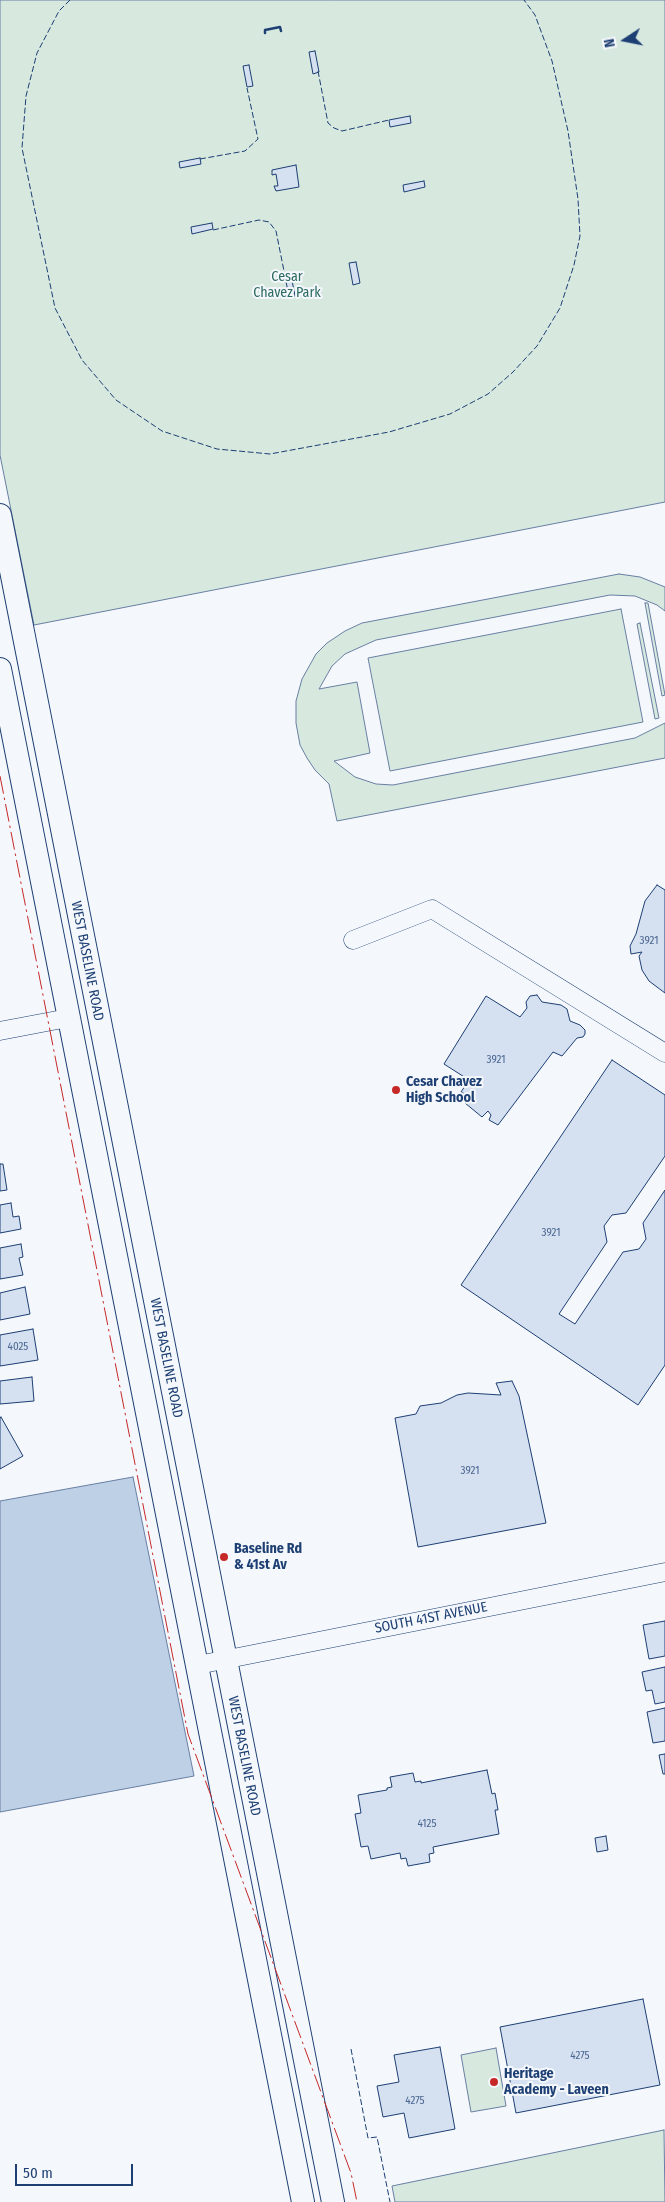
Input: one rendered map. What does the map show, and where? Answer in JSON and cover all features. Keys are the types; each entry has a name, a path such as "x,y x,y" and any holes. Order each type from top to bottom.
{"main road":[{"name":"WEST BASELINE ROAD","path":"1,528 333,2202"},
{"name":"WEST BASELINE ROAD","path":"0,669 303,2202"}],"street":[{"path":"353,940 432,909 665,1053"},
{"path":"0,1031 68,1018"},
{"name":"SOUTH 41ST AVENUE","path":"198,1665 665,1572"}],"green space":[{"name":"Cesar Chavez Park","path":"0,0 665,0 665,502 34,625 0,455"},
{"path":"619,574 640,577 665,587 665,611 657,605 635,596 610,595 376,640 345,654 332,666 319,689 357,682 370,753 334,761 355,777 376,784 393,785 635,738 665,723 665,758 337,821 329,784 315,770 307,758 300,745 296,723 296,701 302,679 316,654 327,643 362,623"},
{"path":"645,603 648,603 665,695 662,696"},
{"path":"621,609 643,722 390,771 368,658"},
{"path":"640,623 659,718 655,719 637,624"},
{"path":"496,2048 506,2106 471,2112 461,2055"},
{"path":"664,2130 665,2202 395,2202 392,2186"}],"water":[{"path":"133,1477 194,1776 0,1812 0,1501"}],"building":[{"path":"315,51 319,72 313,74 309,52"},
{"path":"249,65 253,86 247,87 243,66"},
{"path":"410,116 411,123 390,127 389,120"},
{"path":"200,158 201,164 180,168 179,162"},
{"path":"296,165 299,187 276,191 274,186 278,186 276,174 272,175 272,170"},
{"path":"424,181 425,187 404,192 403,185"},
{"path":"212,223 213,229 192,234 191,227"},
{"path":"356,262 360,283 353,285 349,263"},
{"path":"291,275 295,296 289,297 285,276"},
{"path":"657,885 665,890 665,993 649,981 642,970 639,956 642,952 631,954 630,946 636,934 645,901"},
{"path":"537,995 542,1002 561,1005 567,1009 570,1021 580,1025 585,1030 585,1034 583,1037 577,1038 562,1056 553,1052 498,1125 489,1120 491,1115 488,1111 482,1117 465,1103 469,1096 461,1092 469,1080 444,1064 486,996 520,1017 527,1008 526,1002 530,996"},
{"path":"612,1060 665,1095 665,1156 626,1213 612,1215 604,1226 607,1242 559,1314 575,1324 623,1252 639,1249 646,1239 643,1223 665,1190 665,1365 638,1405 461,1285"},
{"path":"0,1164 3,1164 7,1190 0,1191"},
{"path":"11,1203 13,1217 19,1216 21,1229 0,1233 0,1205"},
{"path":"21,1244 23,1257 19,1258 23,1275 0,1279 0,1248"},
{"path":"25,1287 30,1314 0,1320 0,1293"},
{"path":"33,1329 38,1360 0,1366 0,1335"},
{"path":"32,1377 34,1401 0,1404 0,1381"},
{"path":"512,1381 519,1396 546,1523 418,1547 395,1418 416,1414 420,1406 441,1403 457,1395 468,1393 501,1395 496,1383"},
{"path":"0,1418 23,1456 0,1469"},
{"path":"665,1621 665,1656 649,1659 643,1625"},
{"path":"665,1667 665,1702 655,1704 652,1690 646,1691 642,1672"},
{"path":"665,1708 665,1741 653,1743 647,1712"},
{"path":"665,1754 665,1774 663,1774 659,1755"},
{"path":"487,1770 492,1794 495,1793 498,1810 495,1810 499,1834 433,1847 434,1853 429,1854 430,1862 408,1866 406,1858 401,1859 400,1853 371,1859 368,1846 361,1847 355,1814 361,1813 358,1795 387,1790 387,1788 392,1787 390,1777 413,1773 415,1782 421,1781 421,1783"},
{"path":"606,1836 608,1850 597,1852 595,1838"},
{"path":"643,1999 660,2085 516,2113 500,2027"},
{"path":"440,2047 455,2129 409,2138 404,2113 383,2117 377,2086 399,2082 394,2055"}],"fence":[{"path":"70,0 59,11 37,53 26,96 22,148 55,308 82,360 116,400 162,431 217,449 270,454 389,432 450,414 488,394 513,372 537,346 560,308 574,265 580,236 578,199 568,131 552,61 535,15 524,0"},
{"path":"318,71 328,123 334,128 342,131 389,120"},
{"path":"200,159 245,151 258,139 247,88"},
{"path":"213,230 259,220 269,222 276,231 285,276"},
{"path":"351,2049 368,2138 377,2137 390,2202"}],"wall":[{"path":"265,33 265,30 280,27 281,31"}],"power":[{"path":"0,776 188,1734 351,2173 357,2202"}],"place":[{"name":"Cesar Chavez High School","path":"396,1090"},
{"name":"Baseline Rd & 41st Av","path":"224,1557"},
{"name":"Heritage Academy - Laveen","path":"494,2082"}]}
